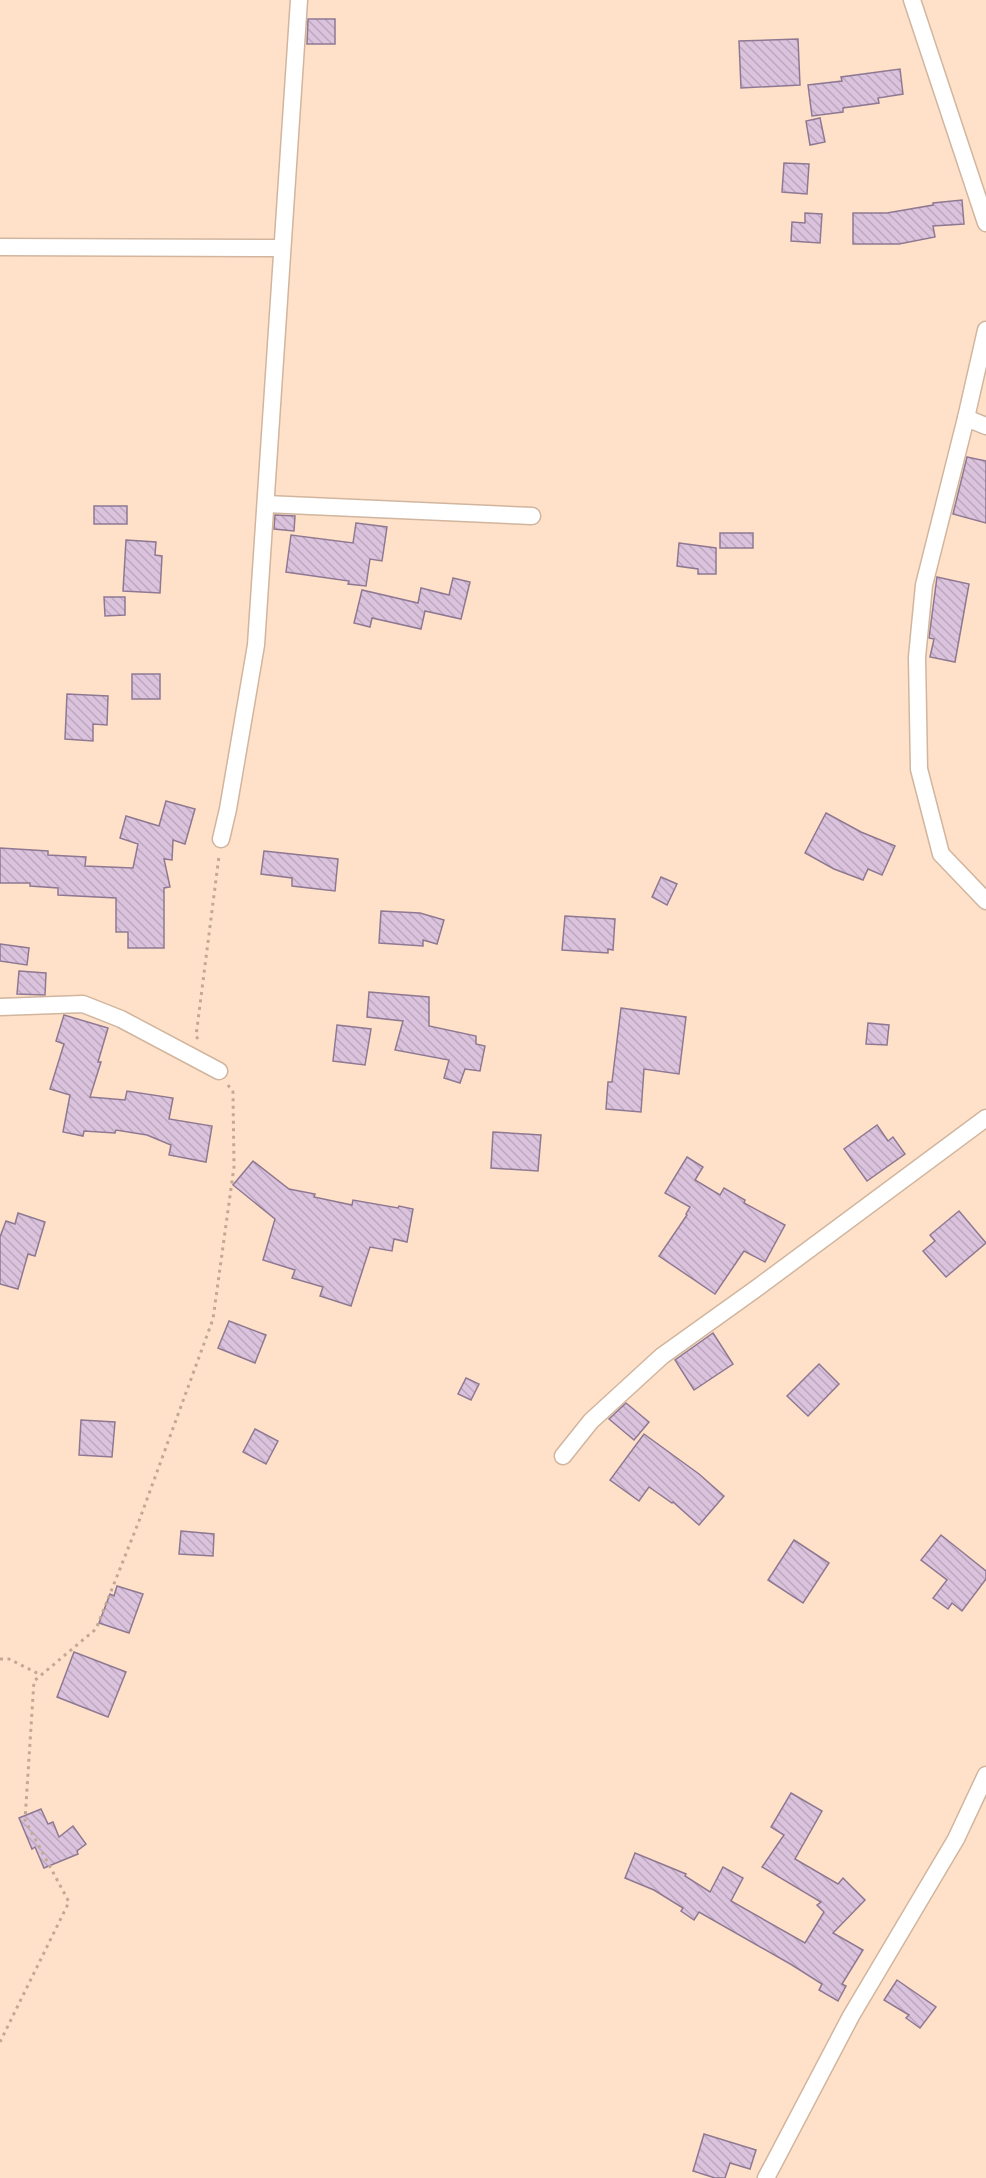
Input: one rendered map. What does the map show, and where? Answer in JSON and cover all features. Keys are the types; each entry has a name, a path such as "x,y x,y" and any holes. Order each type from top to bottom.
{"street":[{"path":"221,839 256,645 299,0"},
{"path":"912,0 986,224"},
{"path":"0,247 282,248"},
{"path":"986,330 924,585 917,657 920,768 941,854 986,901"},
{"path":"966,418 986,426"},
{"path":"266,504 532,516"},
{"path":"0,1007 83,1004 121,1018 219,1071"},
{"path":"563,1456 591,1421 662,1356 986,1118"},
{"path":"766,2178 851,2016 957,1839 986,1775"}],"path":[{"path":"202,1045 196,1036 221,839"},
{"path":"0,2042 69,1902 25,1820 34,1681 96,1629 139,1521 213,1320 234,1167 233,1092 219,1071"},
{"path":"0,1659 9,1659 40,1676"}],"building":[{"path":"308,19 335,19 335,44 307,44"},
{"path":"798,39 800,85 741,88 739,41"},
{"path":"900,69 903,94 878,98 879,103 843,108 843,112 812,116 808,85 842,81 841,77"},
{"path":"820,118 825,142 810,145 806,121"},
{"path":"784,163 809,164 807,194 782,192"},
{"path":"962,200 964,224 933,226 935,237 899,244 853,244 853,213 887,213 933,205 933,203"},
{"path":"805,213 822,214 820,243 791,241 792,222 805,223"},
{"path":"967,457 986,461 986,523 953,514"},
{"path":"94,506 127,506 127,524 94,524"},
{"path":"275,515 295,516 294,531 274,529"},
{"path":"356,523 387,527 382,561 370,559 366,586 348,584 349,581 286,572 291,535 353,543"},
{"path":"720,533 753,533 753,548 720,548"},
{"path":"126,540 156,542 155,555 162,556 160,593 123,591"},
{"path":"679,543 716,548 716,574 698,574 698,569 677,566"},
{"path":"937,577 969,584 955,662 930,657 934,639 929,638"},
{"path":"453,578 470,582 461,619 425,611 421,629 372,618 370,627 354,623 362,590 418,603 421,588 449,595"},
{"path":"104,597 125,597 125,615 105,616"},
{"path":"132,674 160,674 160,699 132,699"},
{"path":"67,694 108,696 107,725 93,724 93,741 65,739"},
{"path":"166,801 195,809 185,844 173,840 172,860 164,859 170,887 164,888 164,948 128,948 128,932 116,932 116,898 58,895 58,888 30,886 30,883 0,883 0,848 48,851 48,855 86,857 85,866 133,868 138,844 120,838 126,816 159,826"},
{"path":"826,813 861,832 895,846 882,875 868,869 863,880 834,869 805,853"},
{"path":"264,851 338,859 335,891 292,886 292,878 261,874"},
{"path":"661,877 677,884 667,905 652,897"},
{"path":"381,911 420,913 444,920 437,944 423,940 423,946 379,943"},
{"path":"565,916 615,919 613,950 608,949 608,953 562,950"},
{"path":"0,944 29,948 27,965 0,961"},
{"path":"19,971 46,973 45,995 17,994"},
{"path":"369,992 429,997 429,1026 476,1036 476,1044 485,1046 480,1071 465,1069 460,1083 444,1078 449,1060 395,1050 403,1021 367,1017"},
{"path":"621,1008 686,1017 679,1074 644,1069 641,1112 606,1109 608,1082 612,1082"},
{"path":"64,1015 108,1028 98,1062 101,1062 90,1097 125,1100 127,1091 173,1098 169,1119 212,1126 206,1162 169,1155 171,1145 147,1135 116,1130 115,1133 84,1131 83,1136 63,1132 70,1095 50,1089 64,1044 56,1041"},
{"path":"868,1023 889,1025 887,1045 866,1044"},
{"path":"337,1025 371,1029 365,1065 333,1061"},
{"path":"877,1125 888,1141 893,1137 905,1154 867,1181 844,1149"},
{"path":"493,1132 541,1135 538,1171 491,1168"},
{"path":"687,1157 703,1167 695,1180 720,1195 724,1188 745,1200 744,1203 785,1225 765,1262 744,1251 715,1294 659,1256 690,1207 665,1193"},
{"path":"253,1161 289,1189 315,1194 314,1197 352,1205 353,1200 413,1209 407,1242 394,1239 392,1251 370,1247 351,1306 320,1296 323,1287 292,1278 295,1270 263,1260 275,1219 233,1185"},
{"path":"959,1211 986,1243 946,1277 923,1251 935,1241 930,1235"},
{"path":"18,1213 45,1222 35,1256 28,1254 18,1289 0,1284 0,1237 6,1221 15,1224"},
{"path":"229,1321 266,1335 255,1363 218,1348"},
{"path":"713,1333 733,1364 694,1390 675,1360"},
{"path":"819,1364 839,1384 808,1416 787,1396"},
{"path":"466,1378 479,1384 471,1400 458,1394"},
{"path":"626,1403 649,1422 634,1440 609,1419"},
{"path":"81,1420 115,1422 112,1457 79,1455"},
{"path":"255,1429 278,1441 266,1464 243,1452"},
{"path":"644,1434 699,1474 724,1496 699,1525 673,1502 649,1487 639,1501 610,1480"},
{"path":"181,1531 214,1534 213,1556 179,1554"},
{"path":"941,1535 986,1571 986,1579 962,1611 952,1603 948,1609 933,1598 947,1580 921,1560"},
{"path":"794,1540 829,1563 803,1603 768,1580"},
{"path":"117,1586 143,1594 129,1633 99,1623 110,1594 114,1596"},
{"path":"74,1652 126,1672 108,1717 57,1697"},
{"path":"791,1793 822,1811 795,1859 838,1884 843,1878 865,1900 833,1933 863,1950 842,1984 846,1986 838,2001 819,1990 822,1984 792,1965 699,1912 694,1920 681,1911 683,1908 654,1890 625,1878 635,1853 686,1874 685,1876 710,1892 723,1867 743,1878 731,1901 805,1943 824,1912 817,1905 821,1902 762,1867 784,1835 771,1827"},
{"path":"41,1809 48,1824 53,1822 59,1837 73,1826 86,1844 77,1851 78,1854 44,1868 35,1847 32,1849 19,1818"},
{"path":"897,1980 936,2007 920,2028 906,2018 909,2015 884,2000"},
{"path":"704,2134 756,2150 750,2169 730,2163 725,2178 715,2178 693,2171"}]}
